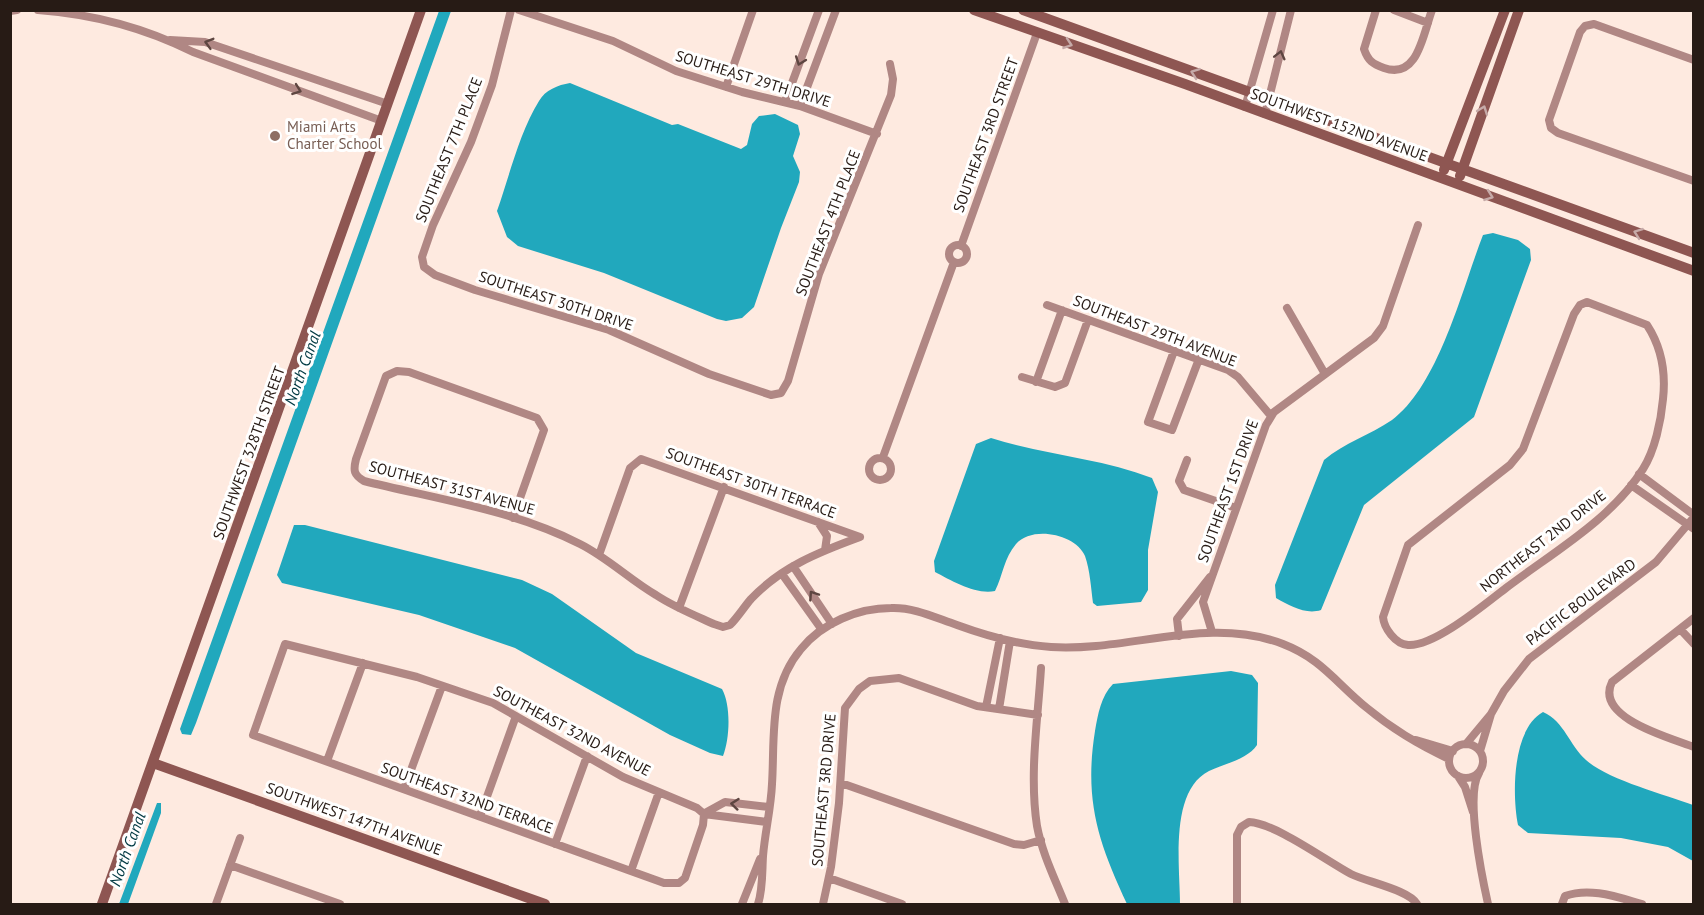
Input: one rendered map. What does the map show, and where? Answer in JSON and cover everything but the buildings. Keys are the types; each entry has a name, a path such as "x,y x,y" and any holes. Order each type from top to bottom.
{"street":[{"path":"10,11 17,10"},
{"path":"38,10 86,16 169,40 193,52 382,121"},
{"name":"SOUTHWEST 328TH STREET","path":"102,904 421,10"},
{"name":"SOUTHEAST 7TH PLACE","path":"423,265 424,252 436,216 471,142 492,85 511,10"},
{"name":"SOUTHEAST 29TH DRIVE","path":"519,10 613,41 676,70 726,87 800,106 877,134"},
{"path":"726,87 753,10"},
{"path":"785,102 819,10"},
{"path":"800,106 836,10"},
{"name":"SOUTHWEST 152ND AVENUE","path":"974,10 1694,271"},
{"name":"SOUTHWEST 152ND AVENUE","path":"1023,10 1694,253"},
{"path":"1245,107 1273,10"},
{"path":"1265,114 1291,10"},
{"path":"1376,10 1364,43 1367,58 1390,70 1406,69 1413,62 1432,10"},
{"path":"1394,10 1428,23"},
{"path":"1440,179 1505,10"},
{"path":"1457,185 1519,10"},
{"path":"1694,60 1593,24 1585,26 1580,32 1549,120 1551,128 1558,133 1694,181"},
{"path":"813,26 828,31"},
{"name":"SOUTHEAST 3RD STREET","path":"961,246 1037,33"},
{"path":"169,40 205,42 388,104"},
{"name":"SOUTHEAST 4TH PLACE","path":"783,391 792,371 825,257 891,95 893,79 890,64"},
{"name":"SOUTHEAST 1ST DRIVE","path":"1203,602 1271,416 1374,338 1383,326 1418,225"},
{"path":"961,246 966,249 966,258 960,263 954,262 950,258 950,249 961,246"},
{"path":"883,458 954,262"},
{"name":"SOUTHEAST 30TH DRIVE","path":"423,265 432,274 475,290 609,330 733,384 771,395 783,391"},
{"name":"NORTHEAST 2ND DRIVE","path":"1587,302 1647,325 1662,358 1665,378 1662,412 1653,446 1631,485 1611,507 1450,630 1407,645 1398,641 1384,626 1383,617 1408,545 1510,465 1523,448 1580,305 1587,302"},
{"name":"SOUTHEAST 29TH AVENUE","path":"1047,305 1238,377 1271,416"},
{"path":"1287,308 1325,374"},
{"path":"1036,382 1062,310"},
{"path":"1022,377 1055,387 1065,383 1088,320"},
{"path":"1174,351 1148,422 1172,430 1198,360"},
{"name":"SOUTHEAST 31ST AVENUE","path":"513,518 544,430 542,423 537,418 409,372 391,372 386,376 353,468 355,475 364,482 513,518 550,530 599,555 655,595 723,627 730,625 751,600 782,574"},
{"name":"SOUTHEAST 30TH TERRACE","path":"599,555 633,464 641,459 860,537 825,550"},
{"path":"1187,460 1179,481 1184,490 1236,508"},
{"path":"1639,474 1694,516"},
{"path":"1631,485 1691,527"},
{"path":"679,608 724,487"},
{"path":"1652,500 1660,490"},
{"name":"PACIFIC BOULEVARD","path":"1466,744 1491,714 1504,691 1529,659 1656,562 1691,527 1694,516"},
{"path":"817,521 822,524 827,536 825,550 782,574 822,630"},
{"path":"793,566 832,624"},
{"name":"SOUTHEAST 1ST DRIVE","path":"1179,636 1177,619 1192,597 1211,576"},
{"path":"1192,597 1203,602 1212,632"},
{"path":"758,904 770,807 774,711 779,690 800,649 832,624 871,609 893,607 933,616 1010,641 1054,647 1085,647 1212,632 1265,638 1301,652 1336,676 1367,708 1414,739 1451,755"},
{"path":"1694,618 1612,682 1609,695 1627,720 1694,747"},
{"path":"1680,629 1694,644"},
{"path":"986,707 1000,638"},
{"path":"999,709 1010,641"},
{"name":"SOUTHEAST 32ND AVENUE","path":"254,735 285,644 363,663 493,703 623,777 697,808 704,814 768,822"},
{"path":"327,761 363,663"},
{"path":"1041,668 1035,798 1041,840 1065,904"},
{"name":"SOUTHEAST 3RD DRIVE","path":"823,904 829,878 841,783 845,708 859,689 870,681 899,678 956,700 1038,715"},
{"path":"990,685 1002,687"},
{"path":"404,789 442,686"},
{"name":"PACIFIC BOULEVARD","path":"1480,751 1491,714"},
{"path":"480,816 516,716"},
{"name":"SOUTHEAST 32ND TERRACE","path":"254,735 555,844 673,884 685,878 703,825 704,814"},
{"path":"1451,755 1466,744 1480,751 1483,762 1474,782 1474,813"},
{"path":"1451,755 1451,769 1466,787 1474,813 1488,904"},
{"path":"555,844 587,756"},
{"name":"SOUTHWEST 147TH AVENUE","path":"153,763 545,904"},
{"path":"1458,776 1469,778 1479,772"},
{"path":"841,783 1014,844 1024,845 1041,840"},
{"path":"631,871 659,792"},
{"path":"704,814 725,802 770,807"},
{"path":"1237,904 1237,835 1241,826 1249,822 1268,826 1352,874 1410,897 1416,903"},
{"path":"216,904 240,838"},
{"path":"742,904 763,853"},
{"path":"230,865 340,904"},
{"path":"829,878 902,904"},
{"path":"1564,900 1580,891 1616,896 1642,904"}],"water":[{"name":"North Canal","path":"439,11 451,11 196,723 191,735 182,734 180,729"},
{"path":"570,83 672,125 678,124 741,149 747,145 752,124 759,116 775,114 798,125 800,134 793,156 800,172 799,182 754,307 742,318 726,321 717,319 604,273 518,246 507,237 497,211 526,126 539,101 548,91"},
{"path":"1493,233 1518,240 1530,249 1531,260 1474,417 1364,505 1321,610 1304,611 1276,598 1275,585 1324,460 1392,420 1409,404 1423,384 1447,335 1483,235"},
{"path":"991,438 1112,466 1152,478 1158,492 1148,550 1148,590 1141,602 1097,606 1093,603 1085,556 1073,542 1053,535 1032,535 1016,544 1009,555 995,591 972,589 935,572 934,561 976,444"},
{"path":"294,525 305,525 522,580 552,594 636,653 722,689 727,704 728,722 723,756 710,753 670,735 515,648 419,615 282,583 277,575"},
{"path":"1231,671 1252,675 1258,683 1257,745 1242,758 1209,771 1196,781 1188,795 1182,812 1180,831 1180,904 1127,904 1101,840 1093,800 1092,756 1096,725 1103,700 1113,684"},
{"path":"1543,712 1557,722 1580,754 1596,767 1637,786 1693,805 1693,861 1668,847 1621,838 1528,833 1518,825 1515,781 1520,747 1525,733"},
{"name":"North Canal","path":"157,803 161,803 161,813 128,904 119,904"}],"place":[{"name":"Miami Arts Charter School","path":"275,136"}]}
